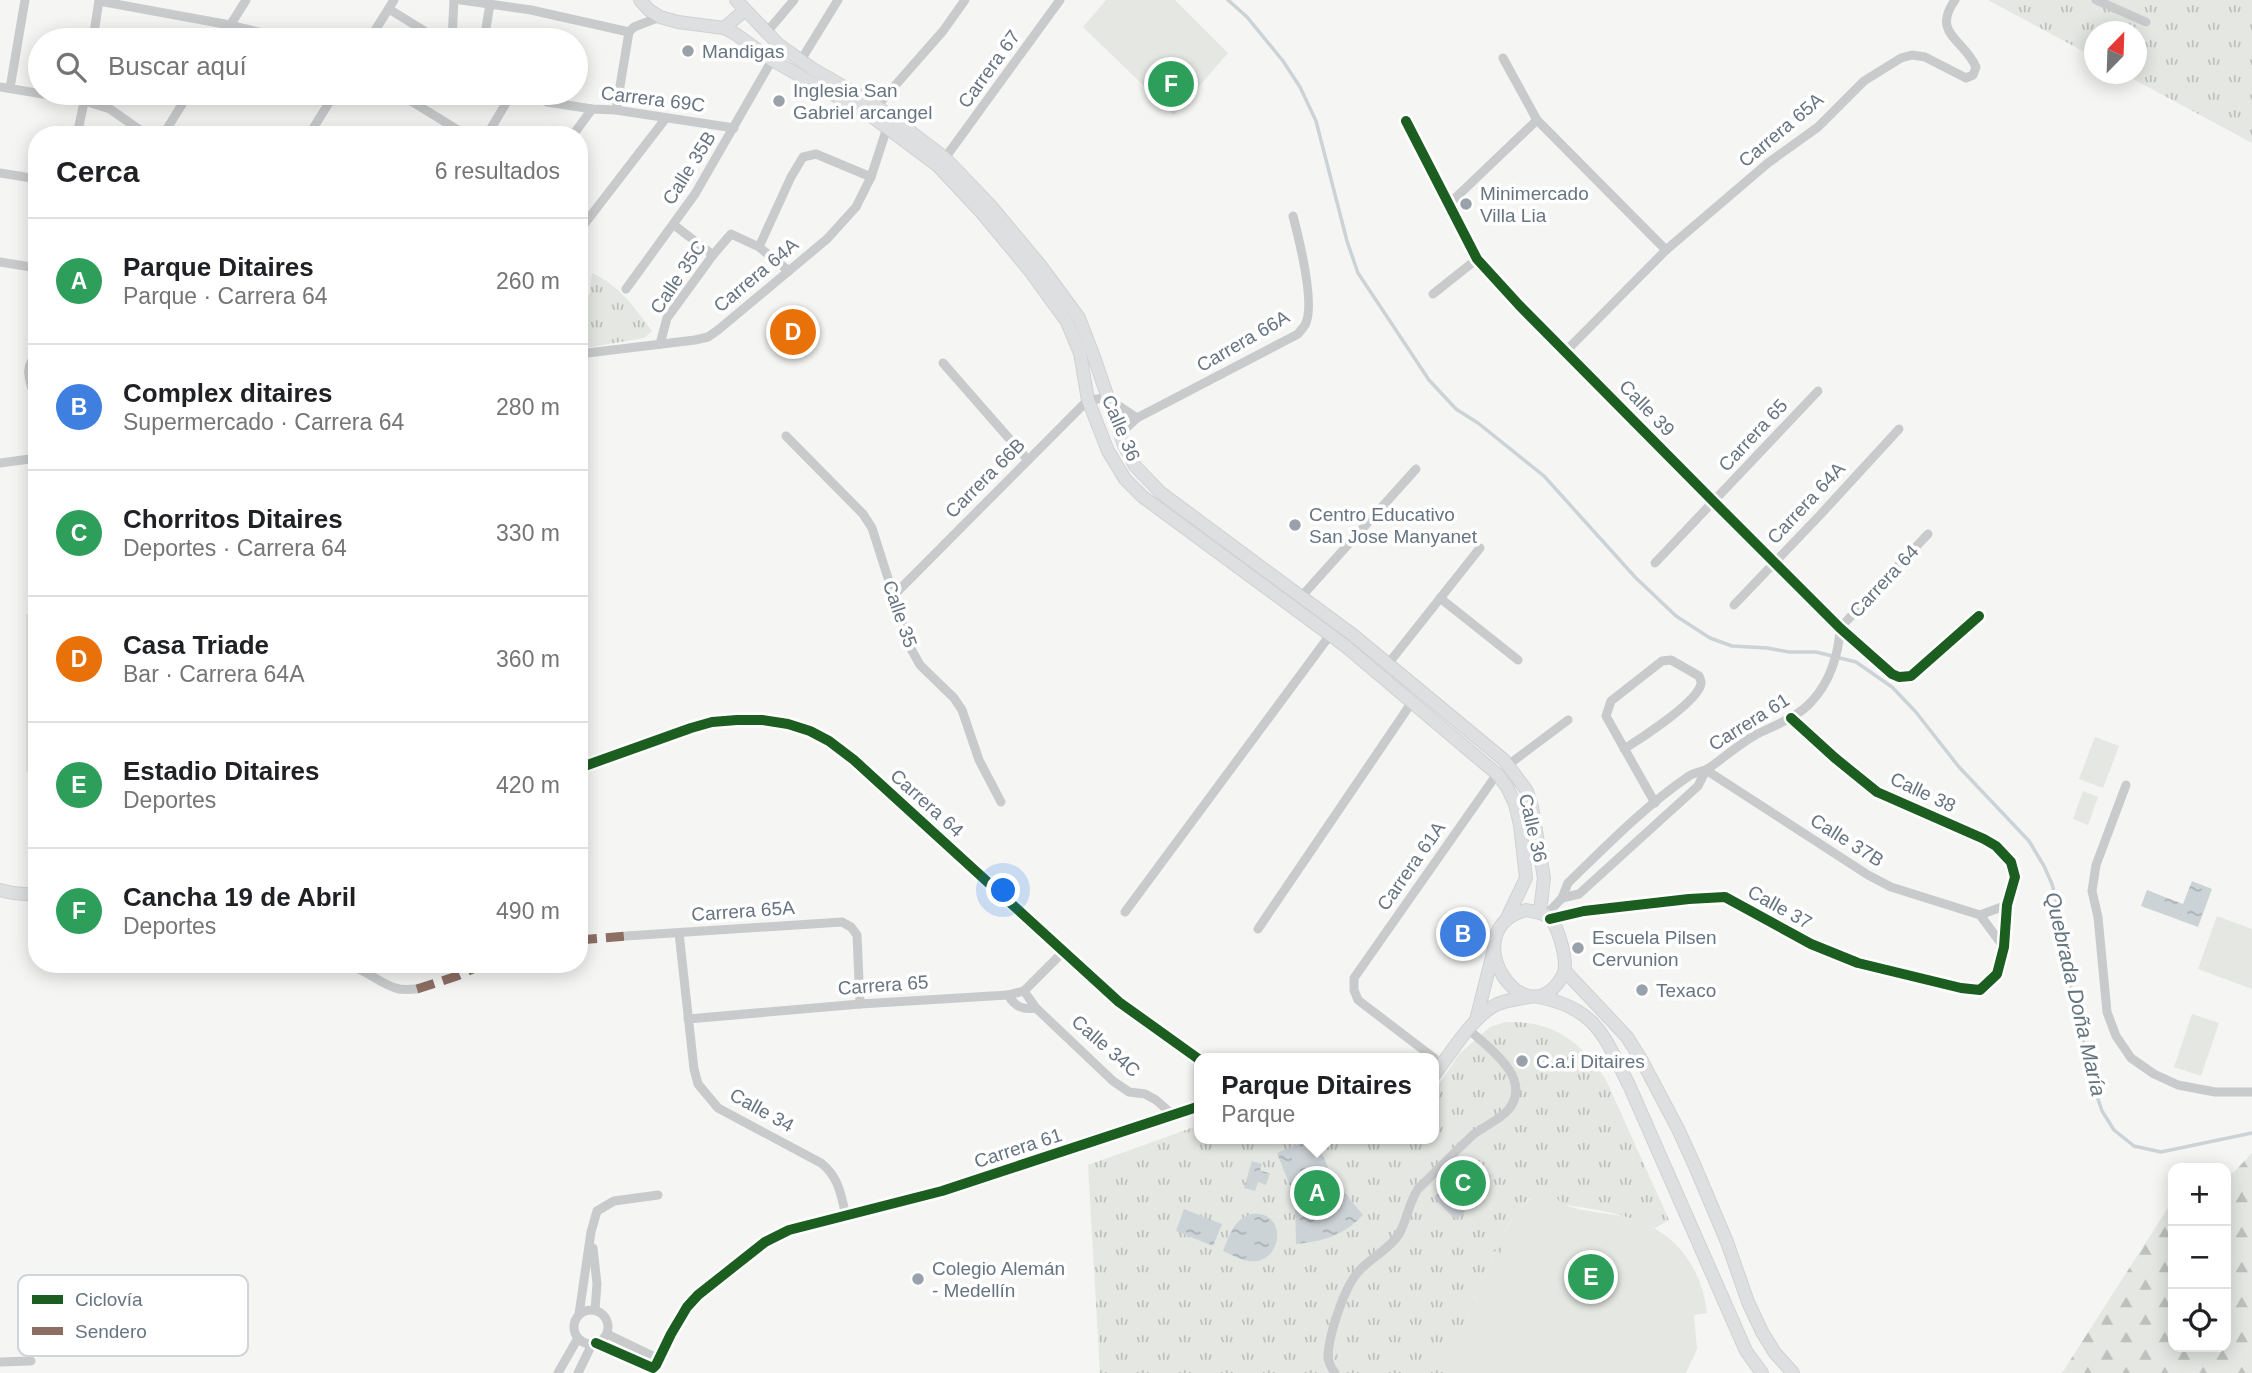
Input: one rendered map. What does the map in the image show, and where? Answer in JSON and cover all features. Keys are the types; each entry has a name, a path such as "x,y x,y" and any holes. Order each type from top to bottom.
{"main road":[{"path":"640,0 660,18 724,28 741,5"},
{"name":"Calle 36","path":"741,5 766,33 801,60 877,106 945,158 990,205 1040,265 1079,318 1120,433 1136,466 1161,493 1388,664 1508,765 1527,790 1532,807 1544,878 1545,915"},
{"name":"Calle 36","path":"724,28 772,60 871,116 938,166 982,213 1030,271 1067,322 1080,353 1088,400 1108,451 1125,479 1143,497 1330,635 1497,774 1515,804 1526,878 1506,920"},
{"name":"Carrera 64","path":"588,765 712,722 762,720 789,724 810,731 829,741 854,760 1119,1002 1194,1056"},
{"path":"0,890 28,894"},
{"path":"1472,1025 1498,932 1513,914 1526,910 1545,915 1561,943 1565,971 1627,1037 1642,1061 1694,1164 1762,1332 1775,1353 1793,1373"},
{"path":"1494,951 1499,972 1510,986 1534,997 1560,1001 1589,1018 1600,1030 1634,1097 1746,1352 1762,1373"},
{"path":"1439,1061 1492,1007 1510,1000 1550,992 1565,971"}],"street":[{"path":"25,0 5,88 28,91"},
{"path":"95,28 99,0 242,28"},
{"path":"228,28 246,0"},
{"path":"377,28 394,0"},
{"path":"452,28 453,0"},
{"path":"461,0 532,5 629,33"},
{"path":"766,33 794,0"},
{"path":"801,60 838,0"},
{"path":"877,106 943,31 965,0"},
{"name":"Carrera 67","path":"945,158 1060,0"},
{"name":"Carrera 65A","path":"1566,351 1666,250 1768,163 1818,127 1864,81 1901,58 1912,55 1925,57 1970,78 1976,67 1945,24 1947,11 1955,0"},
{"path":"2096,0 2144,21"},
{"path":"486,28 490,4"},
{"path":"389,9 420,28"},
{"path":"616,110 629,33 634,27 660,18"},
{"path":"1503,58 1537,120 1666,250"},
{"name":"Calle 35B","path":"626,289 695,194 772,60"},
{"path":"79,126 83,105"},
{"path":"102,105 134,126"},
{"path":"169,126 182,105"},
{"path":"315,126 328,105"},
{"path":"417,105 451,126"},
{"path":"492,126 505,105"},
{"name":"Carrera 69C","path":"566,105 734,128"},
{"path":"580,126 592,109"},
{"path":"588,219 666,118"},
{"path":"1449,204 1537,120"},
{"name":"Calle 39","path":"1406,121 1477,259 1519,306 1714,502 1840,628 1892,674 1899,677 1911,676 1979,616"},
{"name":"Carrera 64A","path":"588,353 708,337 827,239 856,207 871,177 887,128"},
{"path":"789,271 759,247 791,177 803,158 822,155 871,177"},
{"path":"0,173 28,178"},
{"name":"Carrera 66A","path":"1120,433 1137,418 1298,334 1306,323 1308,301 1304,256 1293,216"},
{"path":"674,225 713,255"},
{"name":"Calle 35C","path":"660,344 667,318 731,234 759,247"},
{"path":"1433,293 1477,259"},
{"path":"0,262 28,267"},
{"path":"943,363 1028,460"},
{"name":"Carrera 65","path":"1655,564 1818,391"},
{"path":"1088,400 1107,398 1137,418"},
{"name":"Carrera 66B","path":"894,595 1088,400"},
{"name":"Carrera 64A","path":"1734,605 1899,429"},
{"name":"Calle 35","path":"786,436 863,514 872,528 910,647 920,665 954,698 962,710 979,760 1001,802"},
{"path":"0,463 28,459"},
{"path":"1301,597 1416,469"},
{"name":"Carrera 64","path":"1840,628 1928,534"},
{"path":"1388,664 1480,548"},
{"path":"1440,598 1518,660"},
{"name":"Carrera 61","path":"1545,915 1562,898 1568,883 1688,777 1706,770 1734,748 1810,705 1829,676 1839,644 1840,628"},
{"path":"1125,912 1330,635"},
{"path":"1624,749 1671,716 1699,689 1699,676 1671,660 1662,661 1611,701 1606,716 1624,749 1656,803"},
{"path":"1258,929 1412,702"},
{"name":"Calle 38","path":"1791,718 1877,792 1996,846 2011,862 2015,877 2007,905 2004,947 1997,974 1988,985"},
{"path":"1508,765 1568,720"},
{"name":"Carrera 61","path":"1562,898 1579,894 1698,786 1706,770"},
{"name":"Calle 37B","path":"1706,770 1868,875 1891,887 1980,915"},
{"name":"Carrera 61A","path":"1423,1053 1358,1000 1354,990 1354,978 1497,774"},
{"path":"2126,785 2096,865 2092,891 2098,917 2107,1012 2116,1036 2131,1058 2154,1074 2178,1085 2215,1092 2252,1092"},
{"name":"Calle 37","path":"1545,915 1725,897 1811,944 1858,963 1961,988 1980,990 1988,985"},
{"path":"2004,947 1980,915 2007,905"},
{"name":"Carrera 65A","path":"626,936 842,922 857,936 860,1004"},
{"name":"Calle 34","path":"679,933 698,1084 719,1108 830,1170 837,1180 846,1216"},
{"path":"1024,991 1063,952"},
{"path":"366,973 398,989 417,989"},
{"name":"Carrera 65","path":"688,1019 860,1004 1009,995 1024,991"},
{"name":"Calle 34C","path":"1024,991 1037,1008 1113,1081 1129,1092 1145,1094 1156,1100 1173,1115"},
{"path":"1009,995 1018,1007 1037,1008"},
{"path":"1335,1373 1328,1358 1335,1322 1358,1271 1399,1235 1418,1189 1474,1135 1508,1110 1513,1100 1515,1090 1512,1074 1472,1025"},
{"name":"Carrera 61","path":"594,1344 653,1368 687,1307 717,1278 765,1242 789,1230 942,1191 1194,1109"},
{"path":"594,1344 578,1338 574,1327 579,1314 591,1232 597,1211 614,1202 658,1195"},
{"path":"591,1232 597,1295 595,1310"},
{"path":"582,1294 590,1291 597,1295"},
{"path":"578,1373 594,1344 607,1334 608,1322 605,1316 595,1310 579,1314"},
{"path":"607,1334 659,1359"},
{"path":"558,1373 578,1338"},
{"path":"573,1348 578,1355 587,1355"},
{"path":"0,1362 31,1361"}],"green space":[{"path":"1106,0 1175,0 1228,53 1174,115 1083,27"},
{"path":"1988,0 2252,0 2252,143 2143,84 2147,84 2147,21 2084,21 2084,52"},
{"path":"592,273 618,291 652,331 644,338 588,347"},
{"path":"26,614 28,614 28,772"},
{"path":"2095,737 2119,746 2103,788 2079,779"},
{"path":"2083,791 2098,797 2088,825 2073,819"},
{"path":"2217,916 2252,929 2252,989 2198,969"},
{"path":"2192,1014 2219,1023 2201,1076 2174,1067"},
{"path":"1506,1022 1538,1025 1564,1036 1586,1054 1606,1080 1669,1220 1655,1228 1612,1213 1535,1202 1530,1198 1513,1218 1500,1241 1506,1244 1502,1254 1495,1251 1444,1373 1100,1373 1088,1165 1194,1127 1194,1144 1439,1144 1439,1084 1459,1054 1490,1027"},
{"path":"2252,1153 2252,1373 2062,1373 2168,1208 2168,1352 2231,1352 2231,1173"},
{"path":"1550,1189 1565,1205 1622,1216 1645,1224 1673,1241 1683,1253 1699,1281 1707,1313 1694,1315 1697,1349 1686,1373 1444,1373 1495,1251 1502,1253 1506,1244 1499,1241 1515,1214 1531,1198 1535,1202"}],"water":[{"path":"2192,881 2212,889 2198,927 2141,906 2147,890 2183,904"},
{"path":"1298,1144 1317,1144 1334,1180 1363,1215 1348,1228 1332,1236 1296,1244 1295,1198 1277,1153"},
{"path":"1474,1160 1491,1176 1486,1182 1480,1176 1476,1180 1476,1185 1483,1191 1470,1204 1449,1184 1461,1171 1466,1176 1471,1176 1475,1172 1469,1165"},
{"path":"1252,1161 1262,1164 1260,1171 1270,1173 1266,1185 1258,1182 1255,1191 1244,1188"},
{"path":"1443,1189 1465,1212 1456,1220 1434,1198"},
{"path":"1184,1209 1222,1224 1213,1246 1176,1231"},
{"path":"1251,1214 1263,1215 1272,1220 1277,1238 1269,1255 1260,1260 1249,1261 1223,1251 1236,1224"}],"waterway":[{"name":"Quebrada Doña María","path":"1228,0 1247,17 1283,61 1300,87 1316,121 1358,273 1429,380 1456,409 1478,423 1544,476 1635,577 1676,616 1710,638 1732,646 1816,652 1856,662 1892,687 1915,711 1959,767 2029,841 2044,866 2059,911 2072,995 2095,1090 2102,1111 2114,1130 2134,1146 2161,1152 2252,1133"}],"marked path":[{"path":"588,939 626,936"},
{"path":"417,989 464,973"}],"cycle path":[{"path":"1406,121 1477,259 1714,502 1840,628 1892,674 1899,677 1911,676 1979,616"},
{"path":"1550,919 1584,911 1725,897 1811,944 1858,963 1961,988 1980,990 1997,974 2004,947 2007,905 2015,877 2011,862 1996,846 1984,839 1877,792 1791,718"},
{"path":"588,765 712,722 762,720 810,731 829,741 854,760 1119,1002 1194,1056"},
{"path":"596,1343 653,1368 687,1307 698,1295 765,1242 789,1230 942,1191 1194,1108"}],"place":[{"name":"Mandigas","path":"688,51"},
{"name":"Cancha 19 de Abril","path":"1171,84"},
{"name":"Inglesia San Gabriel arcangel","path":"779,101"},
{"name":"Minimercado Villa Lia","path":"1466,204"},
{"name":"Casa Triade","path":"793,332"},
{"name":"Centro Educativo San Jose Manyanet","path":"1295,525"},
{"name":"Complex ditaires","path":"1463,934"},
{"name":"Escuela Pilsen Cervunion","path":"1578,948"},
{"name":"Texaco","path":"1642,990"},
{"name":"C.a.i Ditaires","path":"1522,1061"},
{"name":"Chorritos Ditaires","path":"1463,1183"},
{"name":"Parque Ditaires","path":"1317,1193"},
{"name":"Estadio Ditaires","path":"1591,1277"},
{"name":"Colegio Alemán - Medellín","path":"918,1279"}]}
